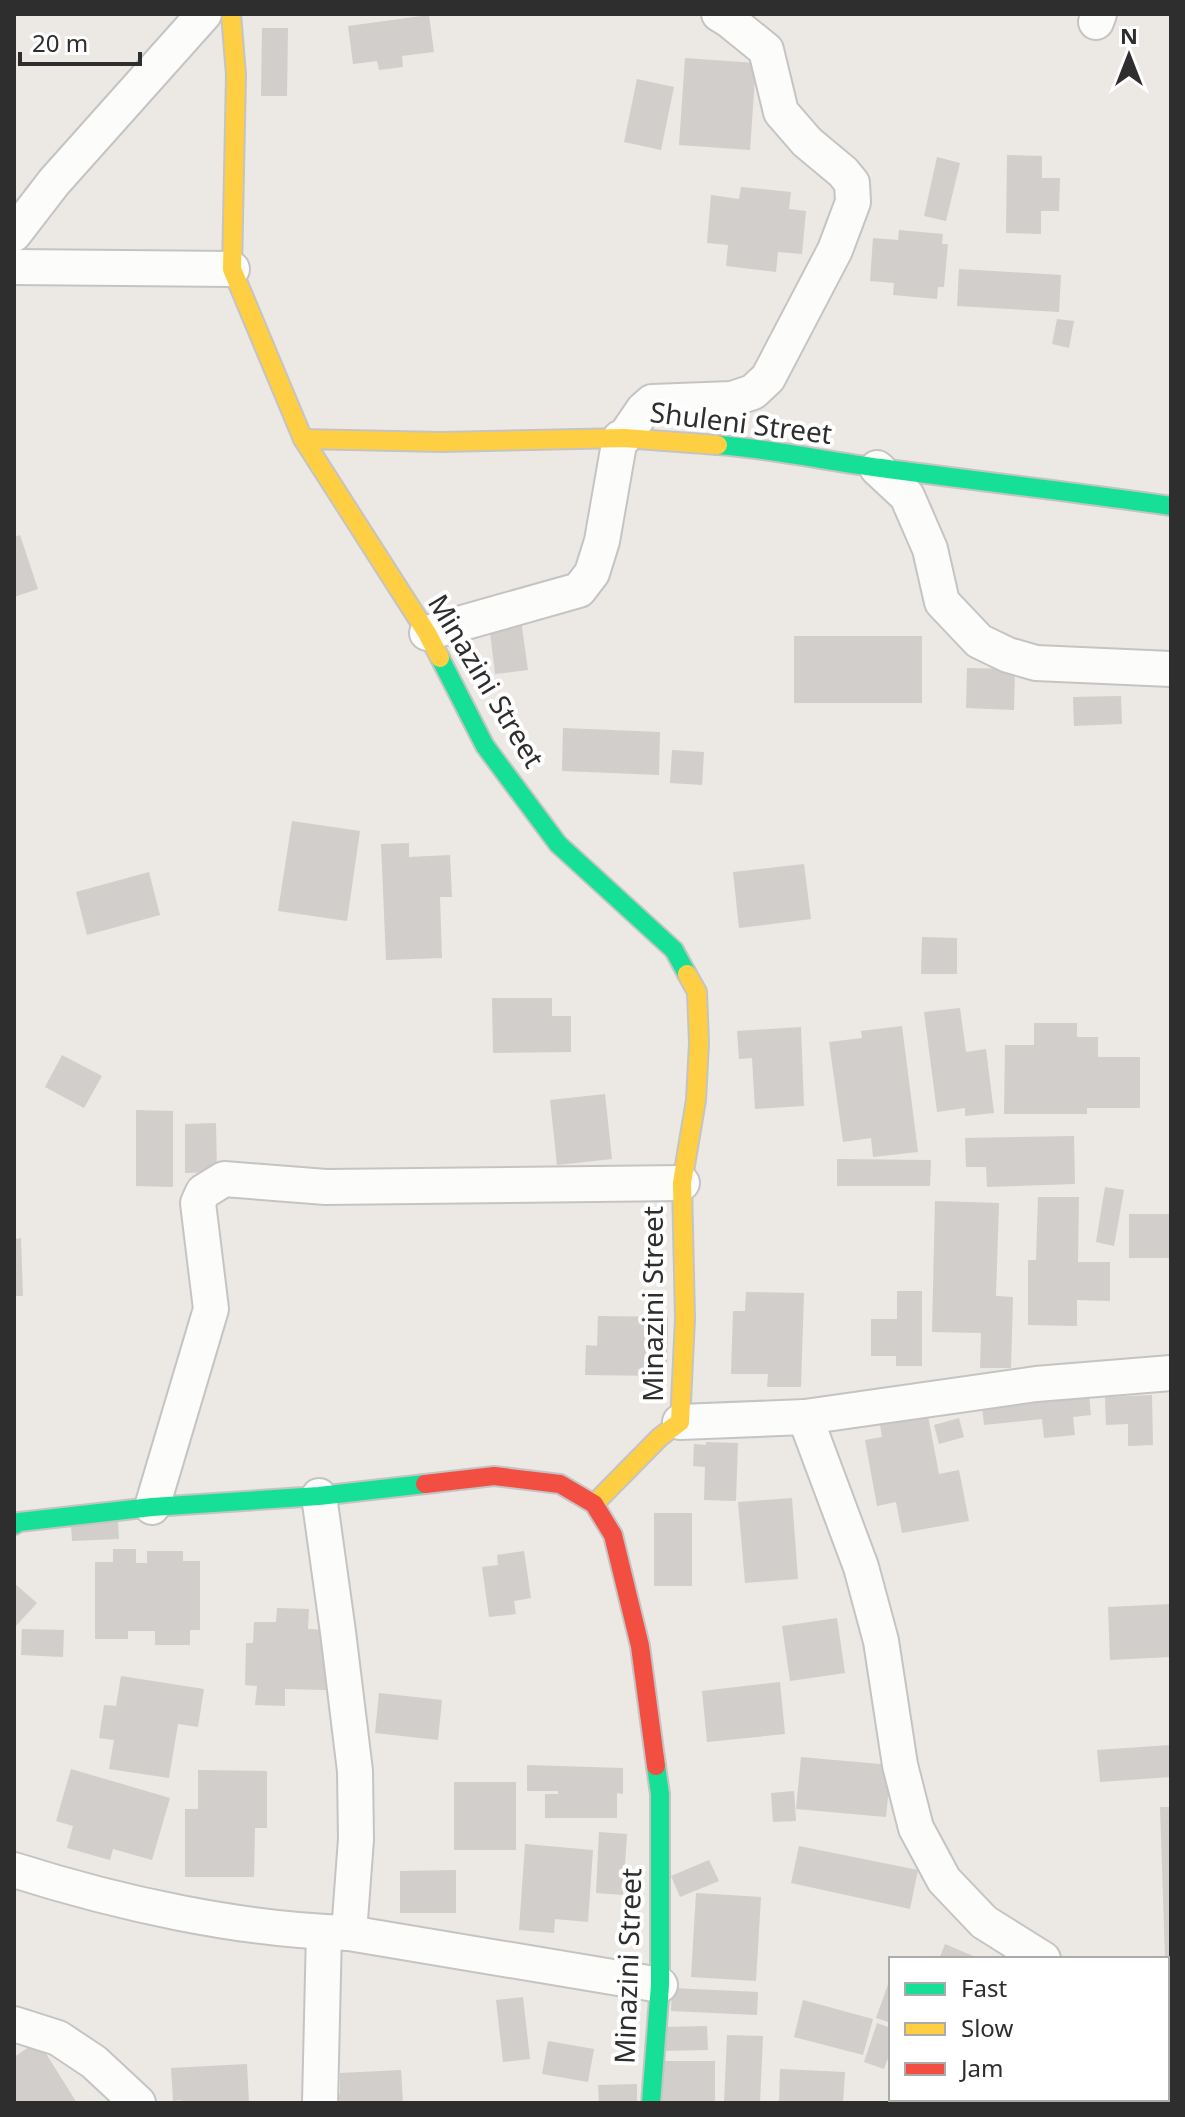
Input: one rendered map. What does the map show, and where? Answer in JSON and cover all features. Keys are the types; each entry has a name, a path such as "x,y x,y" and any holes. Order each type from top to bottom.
{"street":[{"path":"14,234 54,182 204,14"},
{"name":"Minazini Street","path":"231,14 236,75 232,269 303,439 427,633 485,746 558,844 674,950 697,992 699,1043 696,1100 682,1183 685,1319 680,1422 660,1437 594,1504"},
{"path":"427,633 579,590 592,573 602,541 622,438 643,410 652,402 732,399 753,392 768,378 835,250 853,202 852,183 807,142 781,112 766,50 719,14"},
{"path":"14,267 232,269"},
{"name":"Shuleni Street","path":"303,439 441,442 622,438 749,447 877,468 1171,506"},
{"path":"877,468 907,496 930,549 942,602 979,641 1008,655 1036,663 1171,669"},
{"path":"152,1507 211,1309 198,1203 203,1192 224,1179 326,1187 682,1183"},
{"path":"680,1422 805,1417 1036,1384 1171,1373"},
{"path":"805,1417 861,1567 873,1611 881,1641 900,1765 916,1828 944,1880 984,1922 1040,1957"},
{"name":"Minazini Street","path":"14,1525 152,1507 319,1496 494,1476 560,1484 594,1504 613,1535 640,1646 660,1794 660,1985 651,2103"},
{"path":"319,1496 355,1771 356,1839 336,1932 320,2103"},
{"path":"14,1870 75,1889 227,1921 336,1932 660,1985"},
{"path":"14,2024 58,2038 94,2062 138,2103"}],"building":[{"path":"429,15 434,52 402,56 403,67 379,70 377,61 353,64 348,26"},
{"path":"262,28 288,28 287,96 261,96"},
{"path":"685,58 756,63 750,150 679,145"},
{"path":"637,79 674,87 661,150 624,142"},
{"path":"1007,155 1042,156 1042,178 1060,178 1059,211 1041,211 1041,234 1006,233"},
{"path":"937,157 960,163 946,221 924,216"},
{"path":"741,187 791,192 789,209 806,211 802,254 778,252 776,272 726,266 728,245 707,243 711,195 739,199"},
{"path":"899,230 943,234 942,244 948,244 944,287 938,287 937,299 893,295 894,283 870,281 873,238 898,240"},
{"path":"959,269 1061,275 1059,312 957,306"},
{"path":"1057,319 1074,321 1069,348 1052,344"},
{"path":"20,535 38,589 14,597 14,537"},
{"path":"521,620 528,670 495,674 489,624"},
{"path":"794,636 922,636 922,703 794,703"},
{"path":"967,668 1015,669 1014,710 966,708"},
{"path":"1121,696 1122,724 1074,726 1073,697"},
{"path":"563,728 660,732 659,775 562,771"},
{"path":"672,750 704,752 702,785 670,783"},
{"path":"292,821 360,831 347,921 278,911"},
{"path":"409,843 409,857 450,855 452,897 440,897 442,958 386,960 381,844"},
{"path":"804,864 811,919 739,928 733,872"},
{"path":"149,872 160,915 87,935 76,892"},
{"path":"922,937 957,938 957,974 921,974"},
{"path":"492,998 552,998 552,1016 571,1016 571,1052 493,1053"},
{"path":"960,1008 966,1052 986,1049 994,1113 965,1116 965,1108 937,1112 924,1012"},
{"path":"1034,1023 1077,1023 1077,1037 1098,1037 1098,1057 1140,1057 1140,1108 1087,1108 1087,1114 1004,1114 1005,1045 1034,1045"},
{"path":"902,1026 918,1152 873,1157 871,1138 843,1142 829,1042 862,1038 861,1031"},
{"path":"801,1027 804,1106 755,1109 752,1058 739,1059 737,1031"},
{"path":"62,1055 102,1076 84,1108 45,1087"},
{"path":"605,1094 612,1159 557,1165 550,1100"},
{"path":"136,1110 173,1111 173,1187 136,1186"},
{"path":"216,1123 217,1172 185,1173 185,1124"},
{"path":"1074,1136 1075,1184 987,1187 986,1167 966,1167 965,1138"},
{"path":"837,1159 931,1160 930,1186 837,1186"},
{"path":"1105,1187 1124,1190 1114,1246 1096,1242"},
{"path":"1038,1197 1079,1197 1078,1262 1110,1262 1110,1301 1077,1300 1077,1326 1028,1325 1028,1260 1036,1260"},
{"path":"935,1201 999,1203 996,1296 1013,1297 1011,1368 980,1368 981,1333 932,1332"},
{"path":"1129,1214 1171,1214 1171,1258 1129,1258"},
{"path":"21,1238 23,1296 14,1296 14,1239"},
{"path":"897,1291 922,1291 922,1366 896,1366 896,1356 871,1356 871,1319 897,1319"},
{"path":"746,1292 804,1293 801,1387 767,1387 768,1374 731,1374 733,1311 745,1311"},
{"path":"598,1316 668,1317 667,1376 585,1375 586,1345 597,1346"},
{"path":"1088,1386 1091,1415 1073,1417 1075,1435 1044,1438 1042,1419 984,1425 981,1397"},
{"path":"1152,1395 1153,1445 1128,1446 1128,1424 1106,1425 1105,1397"},
{"path":"928,1416 939,1474 959,1470 969,1521 902,1533 896,1502 877,1506 865,1440 882,1437 880,1425"},
{"path":"959,1418 964,1437 939,1444 934,1425"},
{"path":"706,1442 738,1443 736,1501 704,1500 705,1467 693,1466 694,1444 706,1445"},
{"path":"792,1498 798,1579 745,1583 738,1502"},
{"path":"654,1513 692,1513 692,1586 654,1586"},
{"path":"118,1522 119,1539 72,1541 71,1525"},
{"path":"113,1549 136,1549 136,1563 147,1563 147,1551 183,1551 183,1561 200,1561 200,1630 190,1630 190,1645 155,1645 155,1631 128,1631 128,1639 95,1639 95,1562 113,1562"},
{"path":"524,1551 531,1598 514,1601 516,1614 489,1617 482,1567 498,1565 497,1555"},
{"path":"14,1583 37,1603 14,1628"},
{"path":"1171,1604 1171,1657 1110,1660 1108,1607"},
{"path":"277,1608 309,1609 308,1629 329,1630 326,1690 285,1689 285,1706 255,1705 257,1686 245,1685 246,1643 253,1643 254,1622 276,1622"},
{"path":"837,1618 845,1673 790,1681 782,1626"},
{"path":"22,1629 64,1630 63,1657 21,1655"},
{"path":"121,1676 204,1689 198,1727 178,1724 169,1778 109,1769 114,1740 99,1738 104,1705 116,1706"},
{"path":"780,1682 785,1734 707,1742 702,1691"},
{"path":"379,1693 442,1700 438,1740 375,1733"},
{"path":"1170,1745 1171,1777 1100,1782 1097,1750"},
{"path":"801,1757 891,1765 886,1817 796,1809"},
{"path":"527,1765 623,1768 623,1794 617,1793 617,1818 545,1818 545,1794 558,1794 558,1791 527,1791"},
{"path":"71,1769 170,1798 152,1860 113,1849 110,1860 67,1848 73,1826 56,1821"},
{"path":"198,1770 267,1771 267,1828 255,1828 254,1877 185,1877 185,1809 198,1809"},
{"path":"454,1782 516,1782 516,1850 454,1850"},
{"path":"794,1791 796,1821 773,1822 771,1793"},
{"path":"1160,1807 1171,1807 1171,1958 1165,1957"},
{"path":"599,1832 627,1834 623,1895 596,1893"},
{"path":"525,1844 593,1850 588,1922 555,1919 554,1933 519,1930"},
{"path":"799,1846 918,1870 910,1909 791,1883"},
{"path":"709,1860 719,1881 680,1897 671,1876"},
{"path":"456,1870 456,1913 400,1913 400,1871"},
{"path":"696,1893 761,1897 756,1981 691,1977"},
{"path":"945,1944 975,1957 940,1957"},
{"path":"889,1982 889,2022 876,2018"},
{"path":"672,1988 758,1992 757,2015 671,2011"},
{"path":"523,1997 530,2059 503,2062 496,2000"},
{"path":"803,2000 873,2019 863,2055 794,2037"},
{"path":"877,2023 889,2027 889,2055 884,2069 864,2062"},
{"path":"707,2026 708,2050 661,2051 661,2027"},
{"path":"727,2035 763,2036 760,2103 724,2103"},
{"path":"38,2041 77,2103 16,2103 14,2100 14,2057"},
{"path":"548,2041 594,2049 588,2082 542,2074"},
{"path":"660,2061 715,2061 715,2103 660,2103"},
{"path":"247,2064 249,2103 173,2101 171,2068"},
{"path":"780,2069 845,2072 843,2103 779,2103"},
{"path":"401,2070 403,2103 327,2103 327,2095 340,2094 340,2073"},
{"path":"637,2084 637,2103 599,2103 598,2085"},
{"path":"941,2101 994,2101 992,2103"}],"traffic: fast":[{"path":"718,445 1171,506"},
{"path":"440,658 485,746 558,844 674,950 687,974"},
{"path":"14,1525 152,1507 319,1496 425,1484"},
{"path":"651,2103 660,1985 660,1794 656,1766"}],"traffic: slow":[{"path":"231,14 236,75 232,269 303,439 440,658"},
{"path":"303,439 441,442 624,438 718,445"},
{"path":"594,1504 660,1437 680,1422 685,1319 682,1183 696,1100 699,1043 697,992 687,974"}],"traffic: jam":[{"path":"425,1484 494,1476 560,1484 594,1504 613,1535 640,1646 656,1766"}]}
